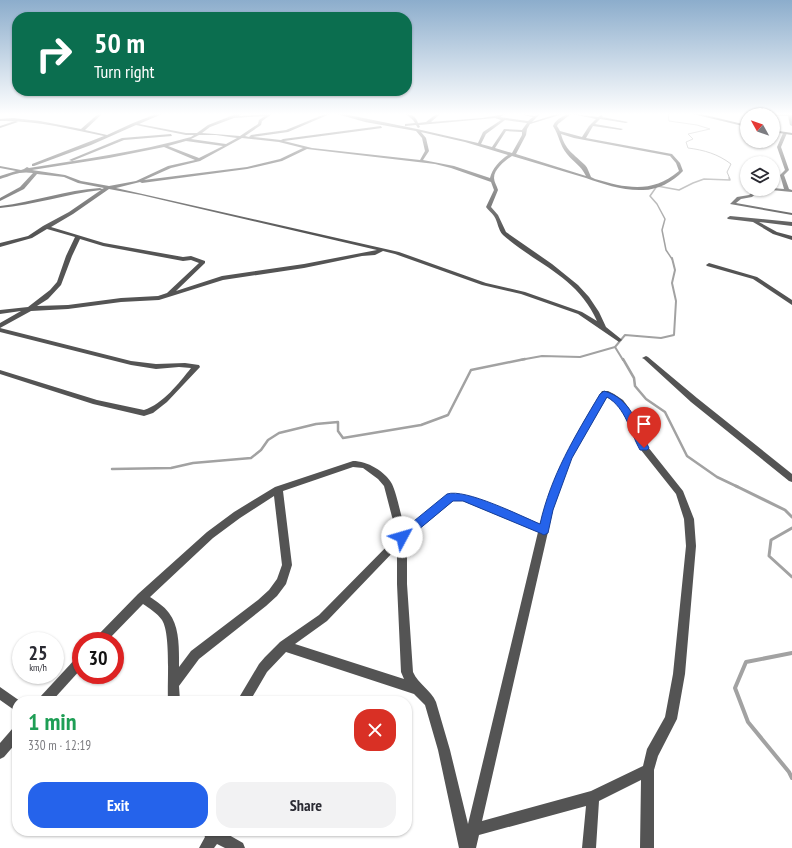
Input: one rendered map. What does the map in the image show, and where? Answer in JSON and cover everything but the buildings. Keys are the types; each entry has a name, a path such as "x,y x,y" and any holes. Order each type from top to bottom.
{"street":[{"path":"25,170 65,154"},
{"path":"0,200 22,188 37,172 87,154"},
{"path":"0,178 25,170 127,154"},
{"path":"183,154 199,160"},
{"path":"136,182 170,167 199,160 210,154"},
{"path":"0,207 32,203 78,191 106,189 136,182 244,169 284,159 295,154"},
{"path":"355,154 421,161 448,166 493,181"},
{"path":"421,161 425,154"},
{"path":"604,328 599,314 576,285 562,272 519,245 504,233 496,215 488,207 496,190 493,175 503,160 512,154 589,178 643,189 660,185 681,172 678,163 671,155 664,154"},
{"path":"569,154 584,168 589,178"},
{"path":"780,190 790,191 785,176 782,173 787,170 781,154"},
{"path":"785,164 792,164"},
{"path":"0,167 65,176 78,182 106,189 141,194 413,258 494,287 530,295 580,313 604,328 619,340"},
{"path":"0,245 23,240 71,212 106,189"},
{"path":"750,196 740,198 732,204 792,214"},
{"path":"756,213 775,212"},
{"path":"792,224 750,217 775,233 792,238"},
{"path":"45,227 112,246 183,259 192,258 203,262 166,296"},
{"path":"0,326 50,293 58,284 63,275 68,257 77,242 78,236"},
{"path":"0,312 68,307 116,300 154,299 222,278 341,260 362,254 375,253 381,250"},
{"path":"709,265 755,278 792,303"},
{"path":"0,372 96,402 144,413 149,412 160,405 196,367 165,365 150,366 109,358 2,332"},
{"path":"646,358 694,400 792,479"},
{"path":"469,848 548,510 572,448 604,394 611,396 620,402 626,410 644,448 680,493 689,519 691,546 679,674 671,719 652,754 648,770 646,848"},
{"path":"109,632 142,597 210,535 278,489 353,464 366,466 381,477 388,485 402,537 402,584 407,672 411,682 417,690 430,702 444,750 466,848"},
{"path":"173,685 195,656 274,593 282,581 287,565 278,489"},
{"path":"246,696 263,668 284,646 323,618 402,537 451,497 464,498 544,530"},
{"path":"142,597 164,615 169,623 172,641 174,696"},
{"path":"284,646 417,690"},
{"path":"49,696 72,671"},
{"path":"0,693 12,702"},
{"path":"0,753 12,738"},
{"path":"473,830 593,797 648,770"},
{"path":"589,848 593,797"},
{"path":"206,848 211,836"},
{"path":"217,836 238,848"}],"waterway":[{"path":"712,154 731,164 727,172 730,179"},
{"path":"672,259 666,250 662,230 665,219 657,204 650,196 657,186 679,190 704,179 730,180 729,178"},
{"path":"615,347 625,335 661,338 674,335 676,301 672,283 675,270 672,258"},
{"path":"521,360 542,356 580,357 615,347"},
{"path":"615,347 623,360"},
{"path":"521,360 525,359"},
{"path":"623,359 634,378 635,386 646,399 665,412 687,456 717,477 738,487"},
{"path":"112,469 171,468 193,463 251,458 261,450 268,440 279,433 316,424 338,422 338,431 343,438 421,425 448,415 471,370 521,360"},
{"path":"736,486 785,510 792,517"},
{"path":"792,528 771,540 769,556 792,577"},
{"path":"792,653 746,662 735,688 748,722 789,772 792,778"}],"route":[{"path":"402,537 451,497 458,496 544,530 548,510 567,458 604,394 611,396 620,402 626,410 644,448"}]}
